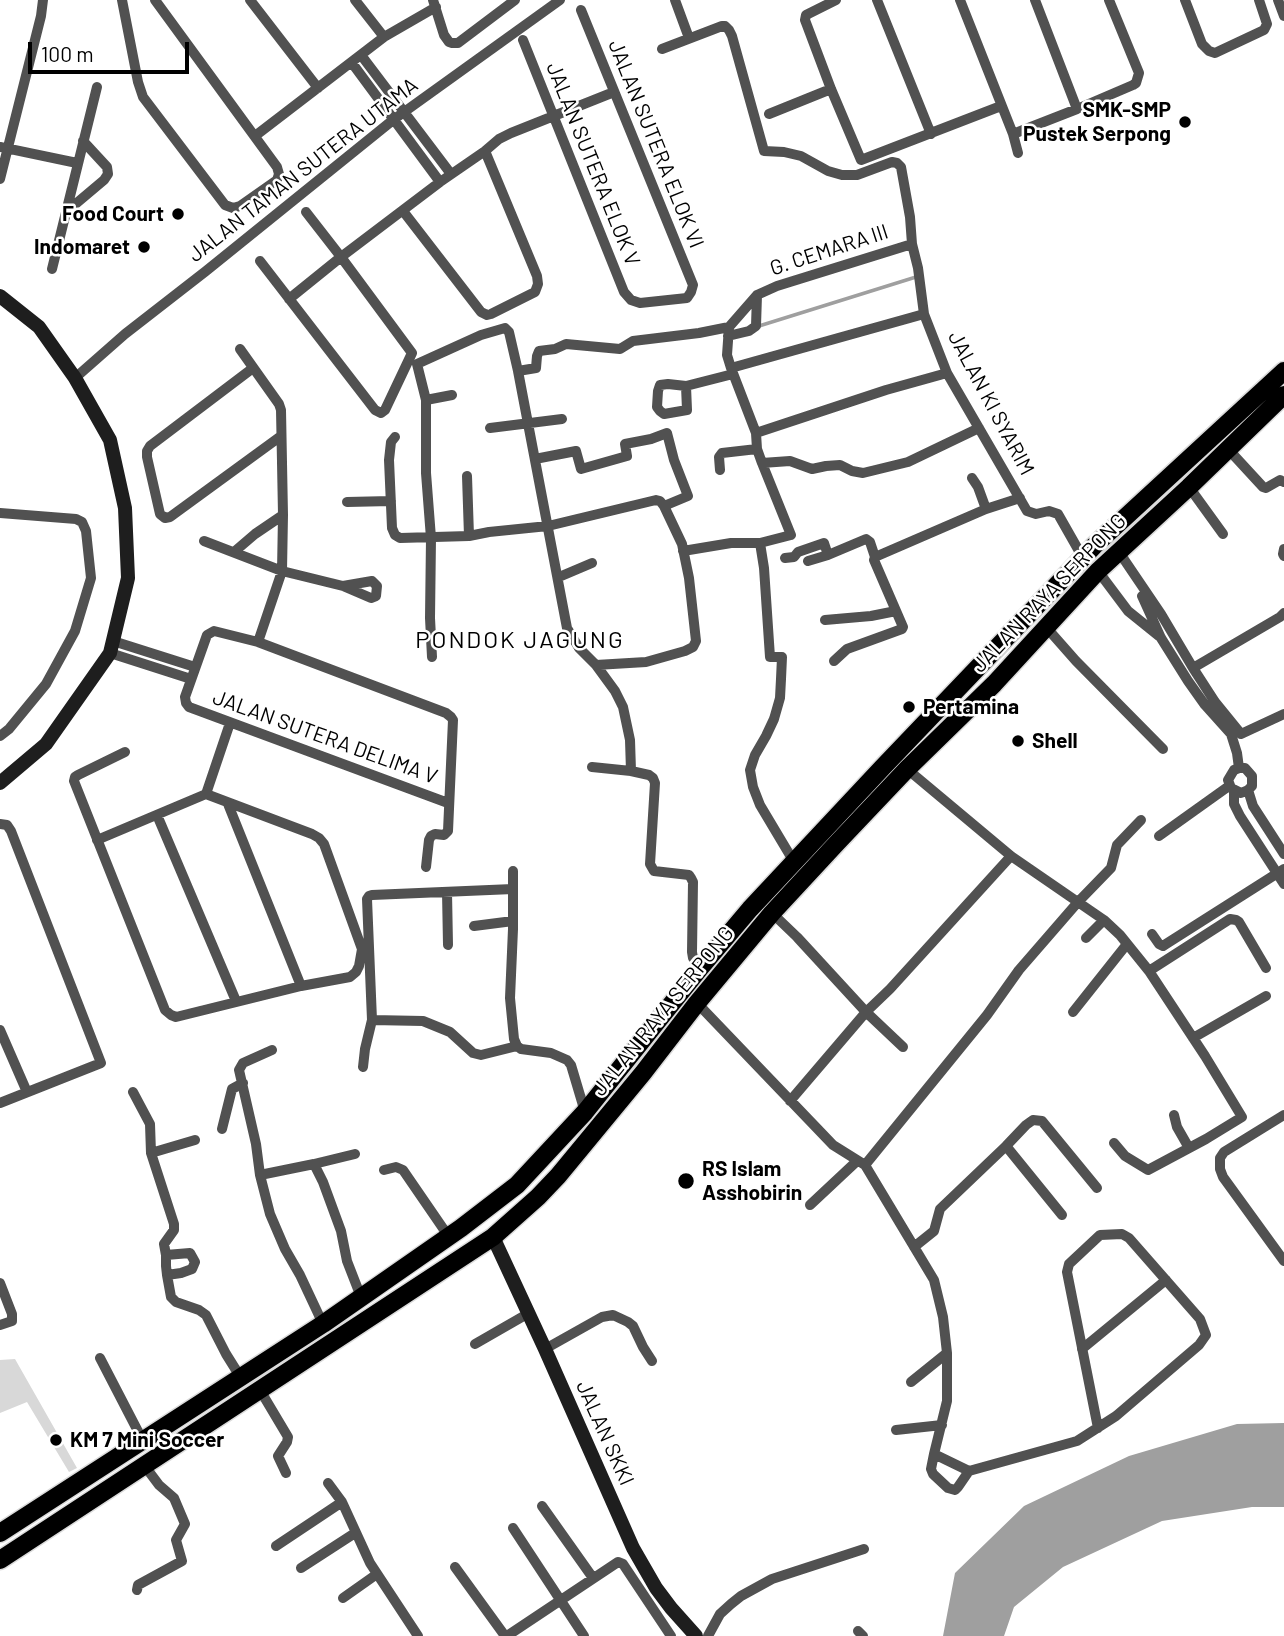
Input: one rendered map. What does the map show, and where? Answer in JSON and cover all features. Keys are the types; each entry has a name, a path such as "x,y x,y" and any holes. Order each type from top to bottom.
{"main road":[{"name":"JALAN RAYA SERPONG","path":"2,1529 323,1324 449,1237 517,1185 585,1112 701,967 794,862 1083,558 1284,371"},
{"name":"JALAN RAYA SERPONG","path":"0,1560 493,1237 538,1197 613,1110 772,913 906,769 994,684 1098,571 1284,395"},
{"path":"1134,509 1147,525"},
{"path":"599,1094 613,1110"}],"street":[{"path":"0,179 4,148 41,16 43,0"},
{"path":"122,0 143,97 225,205 233,208 240,206 276,180 279,174 277,167 155,0"},
{"path":"250,0 318,88"},
{"path":"355,0 384,37"},
{"name":"JALAN TAMAN SUTERA UTAMA","path":"75,378 125,334 393,120 560,0"},
{"path":"662,49 689,38 675,0"},
{"path":"836,0 804,17 859,159 1001,106"},
{"path":"877,0 931,134"},
{"path":"960,0 1018,153"},
{"path":"1035,0 1077,109"},
{"path":"1013,134 1133,85 1138,79 1139,74 1109,0"},
{"path":"1185,0 1202,44 1215,53 1265,30 1268,24 1259,0"},
{"path":"1278,0 1284,16"},
{"path":"255,135 384,37 435,4 446,39 449,43 458,43 510,2"},
{"name":"JALAN SUTERA ELOK VI","path":"581,10 693,285 687,298 640,303 631,300"},
{"name":"JALAN KI SYARIM","path":"689,38 722,26 729,30 764,151 801,156 828,171 842,174 857,175 892,162 901,167 924,314 947,373 1029,513 1049,511 1058,514 1083,558"},
{"name":"JALAN SUTERA ELOK V","path":"523,40 624,292 631,300"},
{"path":"356,59 405,112 451,174"},
{"path":"356,59 393,120 440,181"},
{"path":"52,269 96,87"},
{"path":"769,114 831,89"},
{"path":"289,299 440,181 499,139 614,92"},
{"path":"66,212 108,174 107,167 83,141"},
{"path":"4,148 78,163"},
{"path":"403,211 478,310 484,314 491,314 534,292 538,285 537,276 485,151"},
{"path":"260,261 375,410 386,410 412,353 306,212"},
{"name":"G. CEMARA III","path":"728,332 757,295 777,286 912,244"},
{"path":"518,371 536,368 539,351 566,344 620,349 633,341 749,331 756,326 757,295"},
{"path":"0,296 39,327 75,378 110,440 125,508 128,578 111,647 46,744 0,783"},
{"path":"685,386 924,314"},
{"path":"432,657 426,400 417,364 481,335 505,328 509,331 518,371 567,628 579,648 596,665 615,691 623,707 630,740 631,771"},
{"path":"683,551 760,543 791,534 762,463 757,449 756,433 727,355 728,332"},
{"path":"240,349 281,410 282,571 258,642"},
{"path":"253,369 147,450 146,457 160,514 165,518 170,517 281,436"},
{"path":"756,433 947,373"},
{"path":"426,400 453,395"},
{"path":"490,428 562,419"},
{"path":"762,463 790,461 812,469 840,466 863,473 908,462 979,428"},
{"path":"535,459 576,451 581,469 627,456 625,444 667,433 688,496 664,506"},
{"path":"395,437 391,442 389,460 392,528 394,536 400,538 470,536 548,526 660,500 682,544 696,641 693,647 685,651 646,662 596,665"},
{"path":"720,470 719,457 722,453 757,449"},
{"path":"1228,449 1263,487 1283,480"},
{"path":"467,477 470,536"},
{"path":"972,478 986,509"},
{"path":"1189,487 1223,534"},
{"path":"875,557 986,509 1020,498"},
{"path":"347,502 391,501"},
{"path":"0,513 76,519 82,522 86,531 91,578 75,631 46,684 9,729 0,736"},
{"path":"234,551 283,515"},
{"path":"808,561 866,539 870,542 874,560 902,629 847,649 834,661"},
{"path":"204,541 282,571 342,586"},
{"path":"760,543 770,657 782,657 780,698 774,719 750,770 760,805 794,862"},
{"path":"785,558 794,557 798,552 824,543 828,555"},
{"path":"1284,549 1284,556"},
{"path":"1116,554 1143,597 1161,638 1193,689 1231,734 1239,768"},
{"path":"1116,554 1161,614 1215,702 1241,734 1284,714"},
{"path":"559,577 592,563"},
{"path":"1098,571 1128,611 1161,638"},
{"path":"825,620 896,611"},
{"path":"1193,668 1283,617"},
{"path":"1045,627 1163,749"},
{"path":"111,647 193,673 209,632 214,632 258,642 452,717 448,831 444,835 431,836 426,867"},
{"name":"JALAN SUTERA DELIMA V","path":"193,673 185,697 189,707 448,803"},
{"path":"97,840 205,794 230,723"},
{"path":"125,752 75,777 74,781 165,1010 170,1015 176,1017 301,986 350,977 359,966 362,949 324,844 312,834 205,794"},
{"path":"592,767 631,771 653,778 655,783 650,864 654,871 689,875 693,882 692,952 693,958 701,967"},
{"path":"1152,934 1163,946 1282,876 1234,804 1228,780 1234,770 1245,768 1253,781 1248,790 1241,793 1231,788"},
{"path":"906,769 1011,856 1104,920 1149,971 1242,1117 1148,1170 1125,1156 1114,1143"},
{"path":"1159,836 1231,788"},
{"path":"1248,790 1253,806 1284,854"},
{"path":"228,804 301,986"},
{"path":"157,815 236,1001"},
{"path":"810,1205 861,1163 988,1015 1019,970 1111,868 1117,845 1140,820"},
{"path":"0,1103 101,1063 11,831 4,825"},
{"path":"790,1101 866,1012 898,981 1011,856"},
{"path":"513,871 510,998 514,1039 521,1049 551,1054 567,1060 571,1065 585,1112"},
{"path":"363,1067 372,1020 367,899 372,895 513,889"},
{"path":"447,892 448,945"},
{"path":"772,913 866,1012 903,1046"},
{"path":"1149,971 1230,919 1240,922 1266,968"},
{"path":"1086,937 1104,920"},
{"path":"474,926 513,921"},
{"path":"1073,1012 1127,944"},
{"path":"1193,1038 1266,996"},
{"path":"697,1003 833,1145 861,1163 934,1280 947,1353 947,1401 931,1469 933,1474 948,1488 955,1490 969,1471 1077,1441 1098,1428 1116,1416 1199,1345 1206,1335 1200,1318 1125,1236 1116,1234 1100,1235 1069,1264 1067,1272 1098,1428"},
{"path":"372,1020 423,1021 450,1032 473,1053 481,1055 517,1046"},
{"path":"0,1030 27,1092"},
{"path":"272,1050 240,1066 260,1175 270,1214 323,1324"},
{"path":"222,1129 232,1089 243,1083"},
{"path":"134,1092 150,1124 151,1153 174,1224 174,1230 164,1241 167,1275 173,1300 206,1315 241,1378"},
{"path":"1174,1115 1177,1127 1189,1148"},
{"path":"1283,1118 1224,1152 1220,1158 1220,1169 1223,1177 1284,1261"},
{"path":"914,1247 934,1231 940,1209 1033,1120 1042,1121 1097,1188"},
{"path":"151,1153 195,1140"},
{"path":"1006,1146 1062,1215"},
{"path":"260,1175 355,1154"},
{"path":"314,1164 341,1231 347,1261 361,1297"},
{"path":"384,1170 396,1167 402,1170 449,1237"},
{"name":"JALAN SKKI","path":"493,1237 633,1548 656,1588 696,1636"},
{"path":"166,1255 190,1253 195,1262 192,1269 167,1275"},
{"path":"1082,1349 1166,1280"},
{"path":"0,1283 12,1314 12,1321 0,1325"},
{"path":"475,1344 529,1313"},
{"path":"545,1349 602,1317 613,1315 633,1326 652,1361"},
{"path":"911,1382 947,1353"},
{"path":"100,1358 143,1441"},
{"path":"260,1390 288,1437 278,1456 286,1473"},
{"path":"896,1430 942,1425"},
{"path":"934,1454 969,1471"},
{"path":"137,1590 138,1585 182,1561 176,1540 185,1524 174,1498 159,1486 144,1465"},
{"path":"328,1483 342,1502 370,1563 418,1636"},
{"path":"276,1546 342,1502"},
{"path":"542,1506 593,1578"},
{"path":"513,1528 584,1636"},
{"path":"301,1568 355,1534"},
{"path":"708,1636 720,1614 741,1596 772,1579 864,1549"},
{"path":"455,1567 506,1636 618,1562 623,1564 671,1636"},
{"path":"343,1598 377,1574"}],"shaded area":[{"name":"KM 7 Mini Soccer","path":"15,1359 77,1468 69,1472 27,1402 0,1413 0,1360"},
{"path":"1284,1423 1284,1507 1252,1507 1162,1521 1063,1567 1014,1607 1004,1636 943,1636 955,1573 1024,1506 1129,1456 1237,1424"}],"waterway":[{"path":"759,326 916,277"}],"place":[{"name":"SMK-SMP Pustek Serpong","path":"1185,122"},
{"name":"Food Court","path":"178,214"},
{"name":"Indomaret","path":"144,247"},
{"name":"Pertamina","path":"909,707"},
{"name":"Shell","path":"1018,741"},
{"name":"RS Islam Asshobirin","path":"686,1181"},
{"name":"KM 7 Mini Soccer","path":"56,1440"}],"district":[{"name":"PONDOK JAGUNG","path":"520,640"}]}
